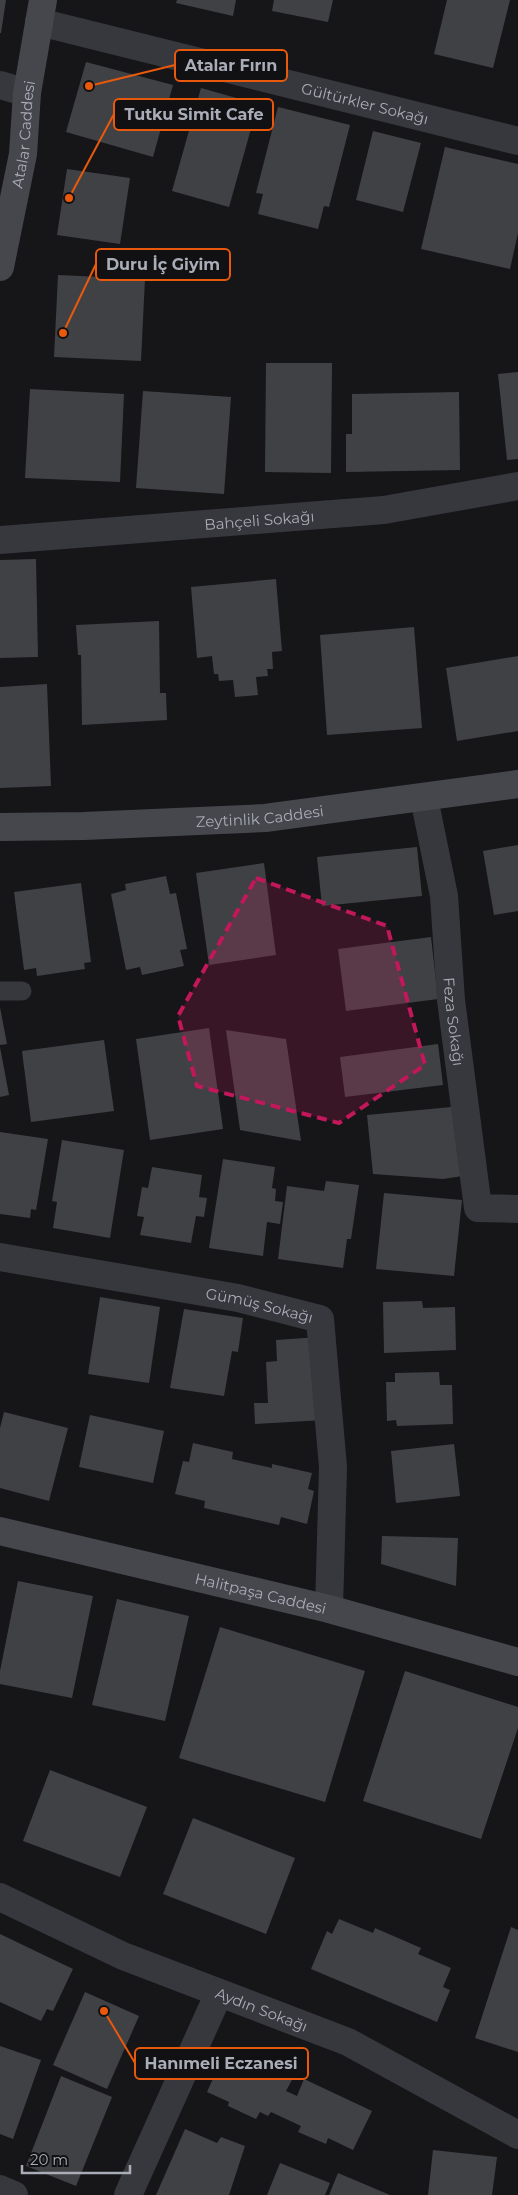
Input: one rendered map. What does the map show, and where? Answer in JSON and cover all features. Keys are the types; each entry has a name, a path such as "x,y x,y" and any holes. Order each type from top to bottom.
{"street":[{"name":"Atalar Caddesi","path":"0,267 23,154 27,93 41,11"},
{"name":"Gültürkler Sokağı","path":"41,11 518,141"},
{"path":"0,85 27,93"},
{"name":"Bahçeli Sokağı","path":"0,540 384,510 518,486"},
{"name":"Zeytinlik Caddesi","path":"0,827 84,826 265,818 518,784"},
{"name":"Feza Sokağı","path":"424,798 444,896 451,1000 478,1208 518,1209"},
{"name":"Gümüş Sokağı","path":"0,1257 238,1298 320,1319 333,1467 328,1609"},
{"name":"Halitpaşa Caddesi","path":"0,1531 328,1609 518,1662"},
{"name":"Aydın Sokağı","path":"0,1897 123,1956 348,2042 518,2135"},
{"path":"128,2195 219,1993"},
{"path":"0,2189 14,2195"}],"lane":[{"path":"0,991 22,991"}],"highlighted area":[{"path":"256,878 387,926 425,1065 339,1123 197,1086 178,1016"}],"building":[{"path":"0,0 6,0 1,33 0,33"},
{"path":"177,0 236,0 233,16 176,3"},
{"path":"274,0 333,0 328,22 272,11"},
{"path":"447,0 510,0 493,68 434,54"},
{"path":"86,62 173,85 153,157 66,132"},
{"path":"201,88 258,104 229,207 172,191"},
{"path":"278,107 350,125 329,207 324,206 318,229 258,214 263,194 256,193"},
{"path":"373,131 421,143 403,212 356,200"},
{"path":"445,147 518,164 518,233 510,269 421,249"},
{"path":"67,169 130,178 120,244 57,235"},
{"path":"58,275 145,279 141,361 54,357"},
{"path":"266,363 332,363 331,473 265,472"},
{"path":"518,372 518,459 507,460 498,374"},
{"path":"30,389 124,394 120,482 25,478"},
{"path":"143,391 231,397 224,494 136,488"},
{"path":"459,392 460,470 346,472 346,434 352,434 352,394"},
{"path":"36,559 38,657 0,658 0,560"},
{"path":"276,579 282,651 272,652 273,669 267,669 268,676 256,677 258,695 235,697 233,680 219,681 218,674 214,674 212,656 197,658 191,587"},
{"path":"159,621 160,693 166,693 167,720 82,725 81,655 78,655 76,625"},
{"path":"414,627 422,728 327,735 320,635"},
{"path":"518,656 518,731 457,741 446,668"},
{"path":"47,684 51,786 0,788 0,687"},
{"path":"518,845 518,911 494,915 483,851"},
{"path":"417,847 422,896 322,906 317,857"},
{"path":"264,863 276,955 209,965 196,873"},
{"path":"166,876 170,894 176,893 187,949 180,950 184,966 142,975 140,967 126,970 111,894 126,890 125,884"},
{"path":"81,883 91,962 84,963 85,969 37,976 36,968 24,970 14,892"},
{"path":"431,937 438,999 346,1011 338,949"},
{"path":"0,1007 7,1044 0,1045"},
{"path":"209,1028 223,1129 150,1140 136,1039"},
{"path":"226,1030 286,1039 301,1141 240,1130"},
{"path":"104,1040 114,1111 31,1122 22,1051"},
{"path":"438,1044 443,1085 345,1097 340,1057"},
{"path":"0,1047 9,1095 0,1097"},
{"path":"462,1106 469,1175 443,1179 373,1174 367,1115"},
{"path":"0,1132 48,1139 36,1210 31,1209 30,1218 0,1214"},
{"path":"62,1140 124,1150 110,1238 53,1228 57,1202 52,1201"},
{"path":"223,1159 275,1167 272,1188 276,1189 275,1201 283,1202 280,1224 267,1222 263,1256 209,1248"},
{"path":"152,1167 202,1175 199,1197 207,1198 204,1217 196,1216 191,1243 140,1235 144,1217 137,1216 142,1187 148,1188"},
{"path":"326,1181 359,1185 351,1239 347,1239 343,1268 278,1259 287,1186 324,1191"},
{"path":"384,1193 462,1200 454,1276 376,1269"},
{"path":"100,1297 160,1307 149,1383 88,1374"},
{"path":"422,1301 423,1308 455,1307 456,1350 384,1353 383,1302"},
{"path":"184,1309 243,1318 238,1352 232,1351 224,1396 170,1388"},
{"path":"319,1337 324,1420 255,1424 254,1403 268,1403 266,1362 277,1361 276,1340"},
{"path":"439,1372 440,1385 452,1385 453,1424 397,1426 396,1420 387,1421 386,1382 395,1382 395,1373"},
{"path":"4,1412 68,1428 49,1501 0,1488 0,1428"},
{"path":"90,1415 164,1431 153,1483 79,1467"},
{"path":"193,1443 233,1452 232,1459 272,1468 272,1464 312,1473 308,1489 314,1491 307,1524 281,1517 279,1525 204,1508 205,1501 175,1494 183,1461 189,1462"},
{"path":"454,1444 460,1496 396,1503 391,1451"},
{"path":"382,1536 458,1538 456,1586 381,1564"},
{"path":"18,1581 93,1596 72,1698 0,1684 0,1671"},
{"path":"117,1599 189,1616 165,1721 92,1705"},
{"path":"220,1627 365,1671 325,1802 179,1758"},
{"path":"405,1671 518,1707 518,1728 481,1839 363,1801"},
{"path":"50,1770 147,1807 120,1877 23,1841"},
{"path":"193,1818 295,1858 266,1934 163,1894"},
{"path":"339,1919 373,1933 375,1928 421,1948 418,1954 451,1968 443,1987 450,1990 437,2022 311,1969 327,1931 332,1934"},
{"path":"511,1927 518,1930 518,2052 475,2038"},
{"path":"0,1934 73,1969 53,2011 47,2009 41,2021 0,2002"},
{"path":"85,1992 139,2016 107,2089 53,2065"},
{"path":"0,2046 41,2060 13,2139 0,2134"},
{"path":"227,2047 293,2078 286,2091 297,2096 304,2079 372,2111 353,2150 328,2138 326,2144 298,2132 301,2126 271,2112 268,2116 260,2112 256,2119 228,2106 229,2102 207,2092"},
{"path":"61,2076 112,2097 76,2186 26,2166"},
{"path":"185,2129 217,2143 221,2137 245,2146 229,2195 156,2195"},
{"path":"433,2150 497,2157 492,2195 428,2195"},
{"path":"280,2163 330,2183 325,2195 267,2195"},
{"path":"338,2173 390,2195 329,2195"}],"place":[{"name":"Atalar Fırın","path":"89,86"},
{"name":"Tutku Simit Cafe","path":"69,198"},
{"name":"Duru İç Giyim","path":"63,333"},
{"name":"Hanımeli Eczanesi","path":"104,2011"}]}
